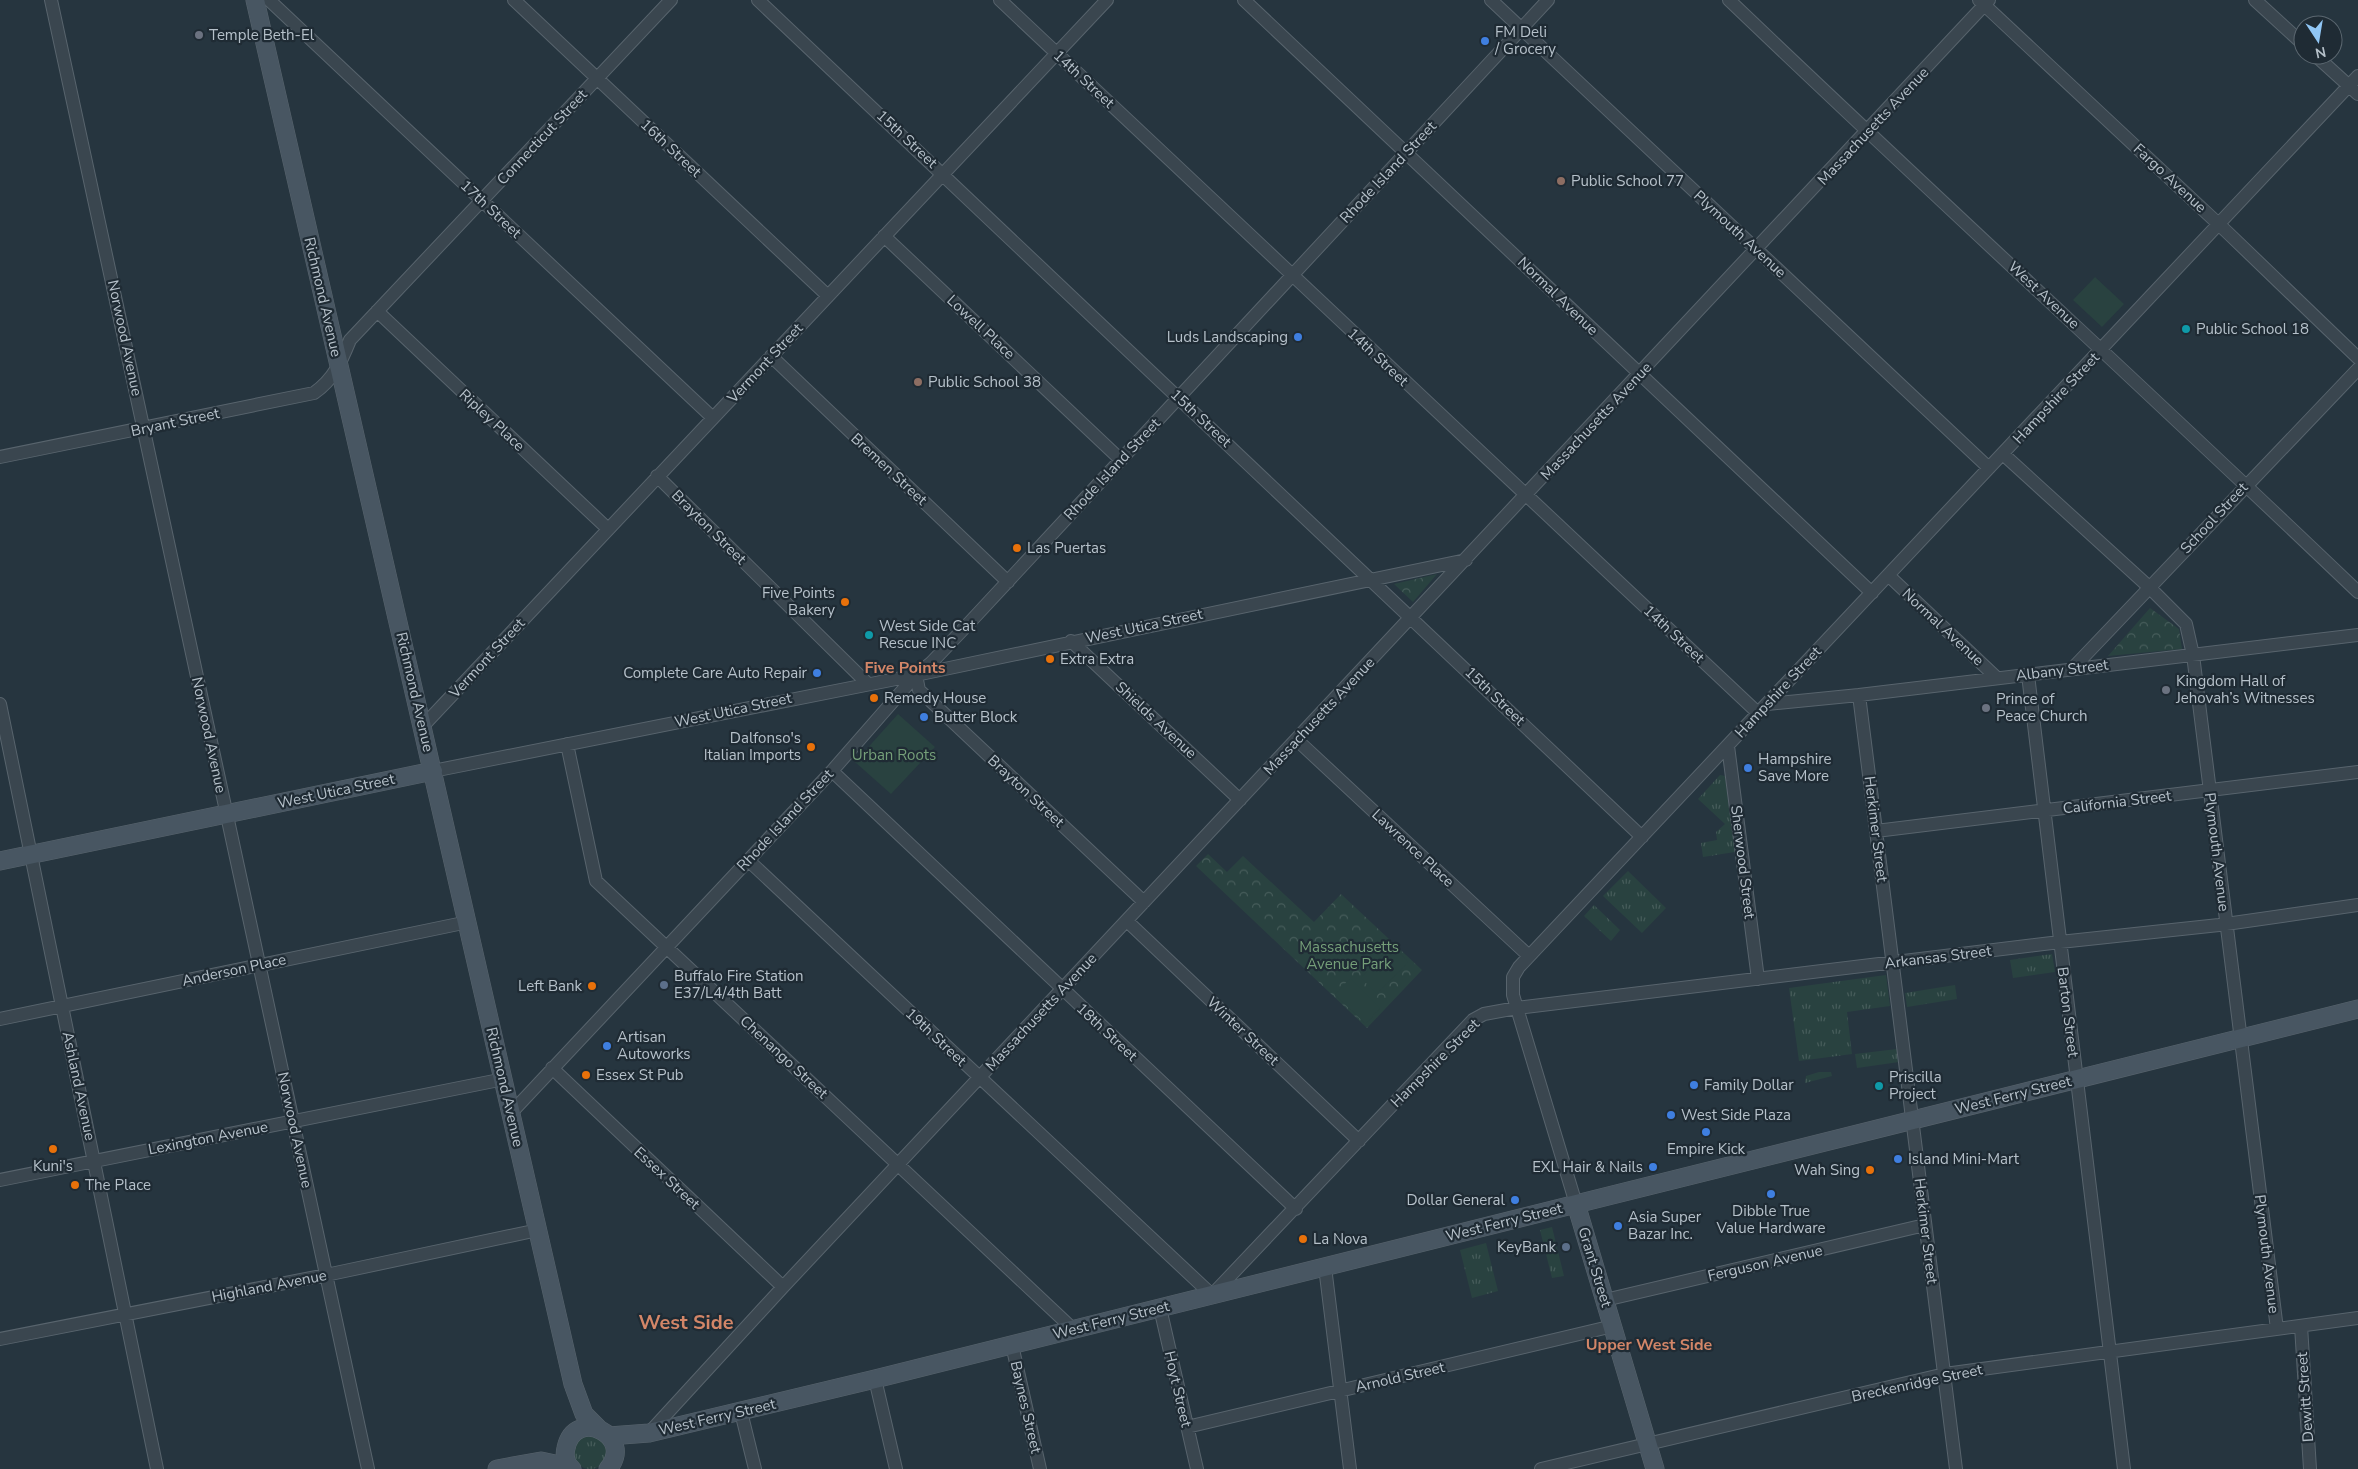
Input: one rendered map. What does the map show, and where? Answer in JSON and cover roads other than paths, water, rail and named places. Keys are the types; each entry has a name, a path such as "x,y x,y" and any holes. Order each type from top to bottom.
{"street":[{"name":"Norwood Avenue","path":"51,0 145,428 226,814 368,1469"},
{"name":"Richmond Avenue","path":"255,0 573,1384 584,1414 604,1432"},
{"name":"17th Street","path":"269,0 713,418"},
{"name":"16th Street","path":"514,0 828,296"},
{"name":"Connecticut Street","path":"339,367 350,340 672,0"},
{"name":"15th Street","path":"758,0 1412,617 1642,837"},
{"name":"14th Street","path":"1000,0 1526,496 1762,709"},
{"name":"Vermont Street","path":"423,726 1107,0"},
{"name":"Normal Avenue","path":"1244,0 1872,593"},
{"name":"Plymouth Avenue","path":"1491,0 1989,468"},
{"name":"Rhode Island Street","path":"511,1113 832,771 916,675 931,663 1008,582 1548,0"},
{"name":"West Avenue","path":"1729,0 1867,132 2102,348 2358,592"},
{"path":"2255,0 2293,35"},
{"name":"Massachusetts Avenue","path":"649,1433 898,1164 1757,250 1984,2"},
{"name":"Fargo Avenue","path":"1984,2 2358,358"},
{"path":"2326,65 2354,90"},
{"name":"Hampshire Street","path":"1212,1295 1296,1209 1473,1020 1484,1014 1518,1008 1513,995 1513,977 1529,956 2102,348 2220,225 2354,90 2358,76"},
{"name":"Lowell Place","path":"884,236 1121,460"},
{"name":"Ripley Place","path":"377,311 608,529"},
{"name":"Bremen Street","path":"771,356 1008,582"},
{"name":"Bryant Street","path":"0,457 314,393 326,384 339,367"},
{"name":"School Street","path":"2072,669 2358,369"},
{"name":"Plymouth Avenue","path":"2002,454 2149,587 2186,624 2193,654 2277,1329"},
{"name":"Brayton Street","path":"657,476 867,683"},
{"name":"West Utica Street","path":"0,860 867,683 916,675 1071,641 1466,560"},
{"name":"Normal Avenue","path":"1888,575 1998,678"},
{"name":"Albany Street","path":"1762,709 1859,695 2358,635"},
{"name":"Shields Avenue","path":"1071,641 1240,800"},
{"name":"Brayton Street","path":"916,675 919,690 1144,902"},
{"name":"Barton Street","path":"2028,675 2124,1469"},
{"name":"Herkimer Street","path":"1859,695 1956,1469"},
{"name":"Ashland Avenue","path":"0,704 157,1469"},
{"name":"Lawrence Place","path":"1296,740 1529,956"},
{"name":"Chenango Street","path":"567,744 596,881 1073,1329"},
{"name":"Sherwood Street","path":"1728,746 1758,979"},
{"name":"18th Street","path":"832,771 1296,1209"},
{"name":"California Street","path":"1876,831 2358,772"},
{"name":"19th Street","path":"748,860 1212,1295"},
{"name":"Arkansas Street","path":"1518,1008 2060,942 2226,924 2358,905"},
{"name":"Winter Street","path":"1127,921 1359,1141"},
{"name":"Anderson Place","path":"0,1018 468,922"},
{"name":"Grant Street","path":"1518,1008 1655,1469"},
{"name":"West Ferry Street","path":"611,1464 634,1440 649,1433 1012,1346 1073,1329 2358,1009"},
{"name":"Essex Street","path":"552,1068 783,1287"},
{"name":"Lexington Avenue","path":"0,1180 504,1079"},
{"name":"Ferguson Avenue","path":"1605,1300 1925,1225"},
{"name":"Highland Avenue","path":"0,1339 326,1275 538,1230"},
{"path":"1325,1267 1350,1469"},
{"name":"Hoyt Street","path":"1160,1308 1197,1469"},
{"name":"Breckenridge Street","path":"1541,1469 1945,1374 2358,1318"},
{"name":"Arnold Street","path":"1187,1427 1613,1326"},
{"name":"Dewitt Street","path":"2301,1326 2310,1469"},
{"name":"Baynes Street","path":"1012,1346 1040,1469"},
{"path":"875,1379 896,1469"},
{"name":"Richmond Avenue","path":"571,1468 565,1456 576,1417 573,1384"},
{"path":"741,1412 755,1469"},
{"name":"West Ferry Street","path":"569,1440 587,1427 604,1432 649,1433"},
{"path":"604,1432 614,1446 611,1464"},
{"path":"533,1462 569,1440"},
{"path":"497,1469 533,1462 551,1462 571,1468"}],"place":[{"name":"Temple Beth-El","path":"199,35"},
{"name":"FM Deli / Grocery","path":"1485,41"},
{"name":"Public School 77","path":"1561,181"},
{"name":"Public School 18","path":"2186,329"},
{"name":"Luds Landscaping","path":"1298,337"},
{"name":"Public School 38","path":"918,382"},
{"name":"Las Puertas","path":"1017,548"},
{"name":"Five Points Bakery","path":"845,602"},
{"name":"West Side Cat Rescue INC","path":"869,635"},
{"name":"Extra Extra","path":"1050,659"},
{"name":"Complete Care Auto Repair","path":"817,673"},
{"name":"Kingdom Hall of Jehovah’s Witnesses","path":"2166,690"},
{"name":"Remedy House","path":"874,698"},
{"name":"Prince of Peace Church","path":"1986,708"},
{"name":"Butter Block","path":"924,717"},
{"name":"Dalfonso's Italian Imports","path":"811,747"},
{"name":"Hampshire Save More","path":"1748,768"},
{"name":"Buffalo Fire Station E37/L4/4th Batt","path":"664,985"},
{"name":"Left Bank","path":"592,986"},
{"name":"Artisan Autoworks","path":"607,1046"},
{"name":"Essex St Pub","path":"586,1075"},
{"name":"Family Dollar","path":"1694,1085"},
{"name":"Priscilla Project","path":"1879,1086"},
{"name":"West Side Plaza","path":"1671,1115"},
{"name":"Empire Kick","path":"1706,1132"},
{"name":"Kuni's","path":"53,1149"},
{"name":"Island Mini-Mart","path":"1898,1159"},
{"name":"EXL Hair & Nails","path":"1653,1167"},
{"name":"Wah Sing","path":"1870,1170"},
{"name":"The Place","path":"75,1185"},
{"name":"Dibble True Value Hardware","path":"1771,1194"},
{"name":"Dollar General","path":"1515,1200"},
{"name":"Asia Super Bazar Inc.","path":"1618,1226"},
{"name":"La Nova","path":"1303,1239"},
{"name":"KeyBank","path":"1566,1247"}],"district":[{"name":"Five Points","path":"905,667"},
{"name":"West Side","path":"686,1322"},
{"name":"Upper West Side","path":"1649,1344"}],"park label":[{"name":"Urban Roots","path":"894,755"},
{"name":"Massachusetts Avenue Park","path":"1349,956"}]}
